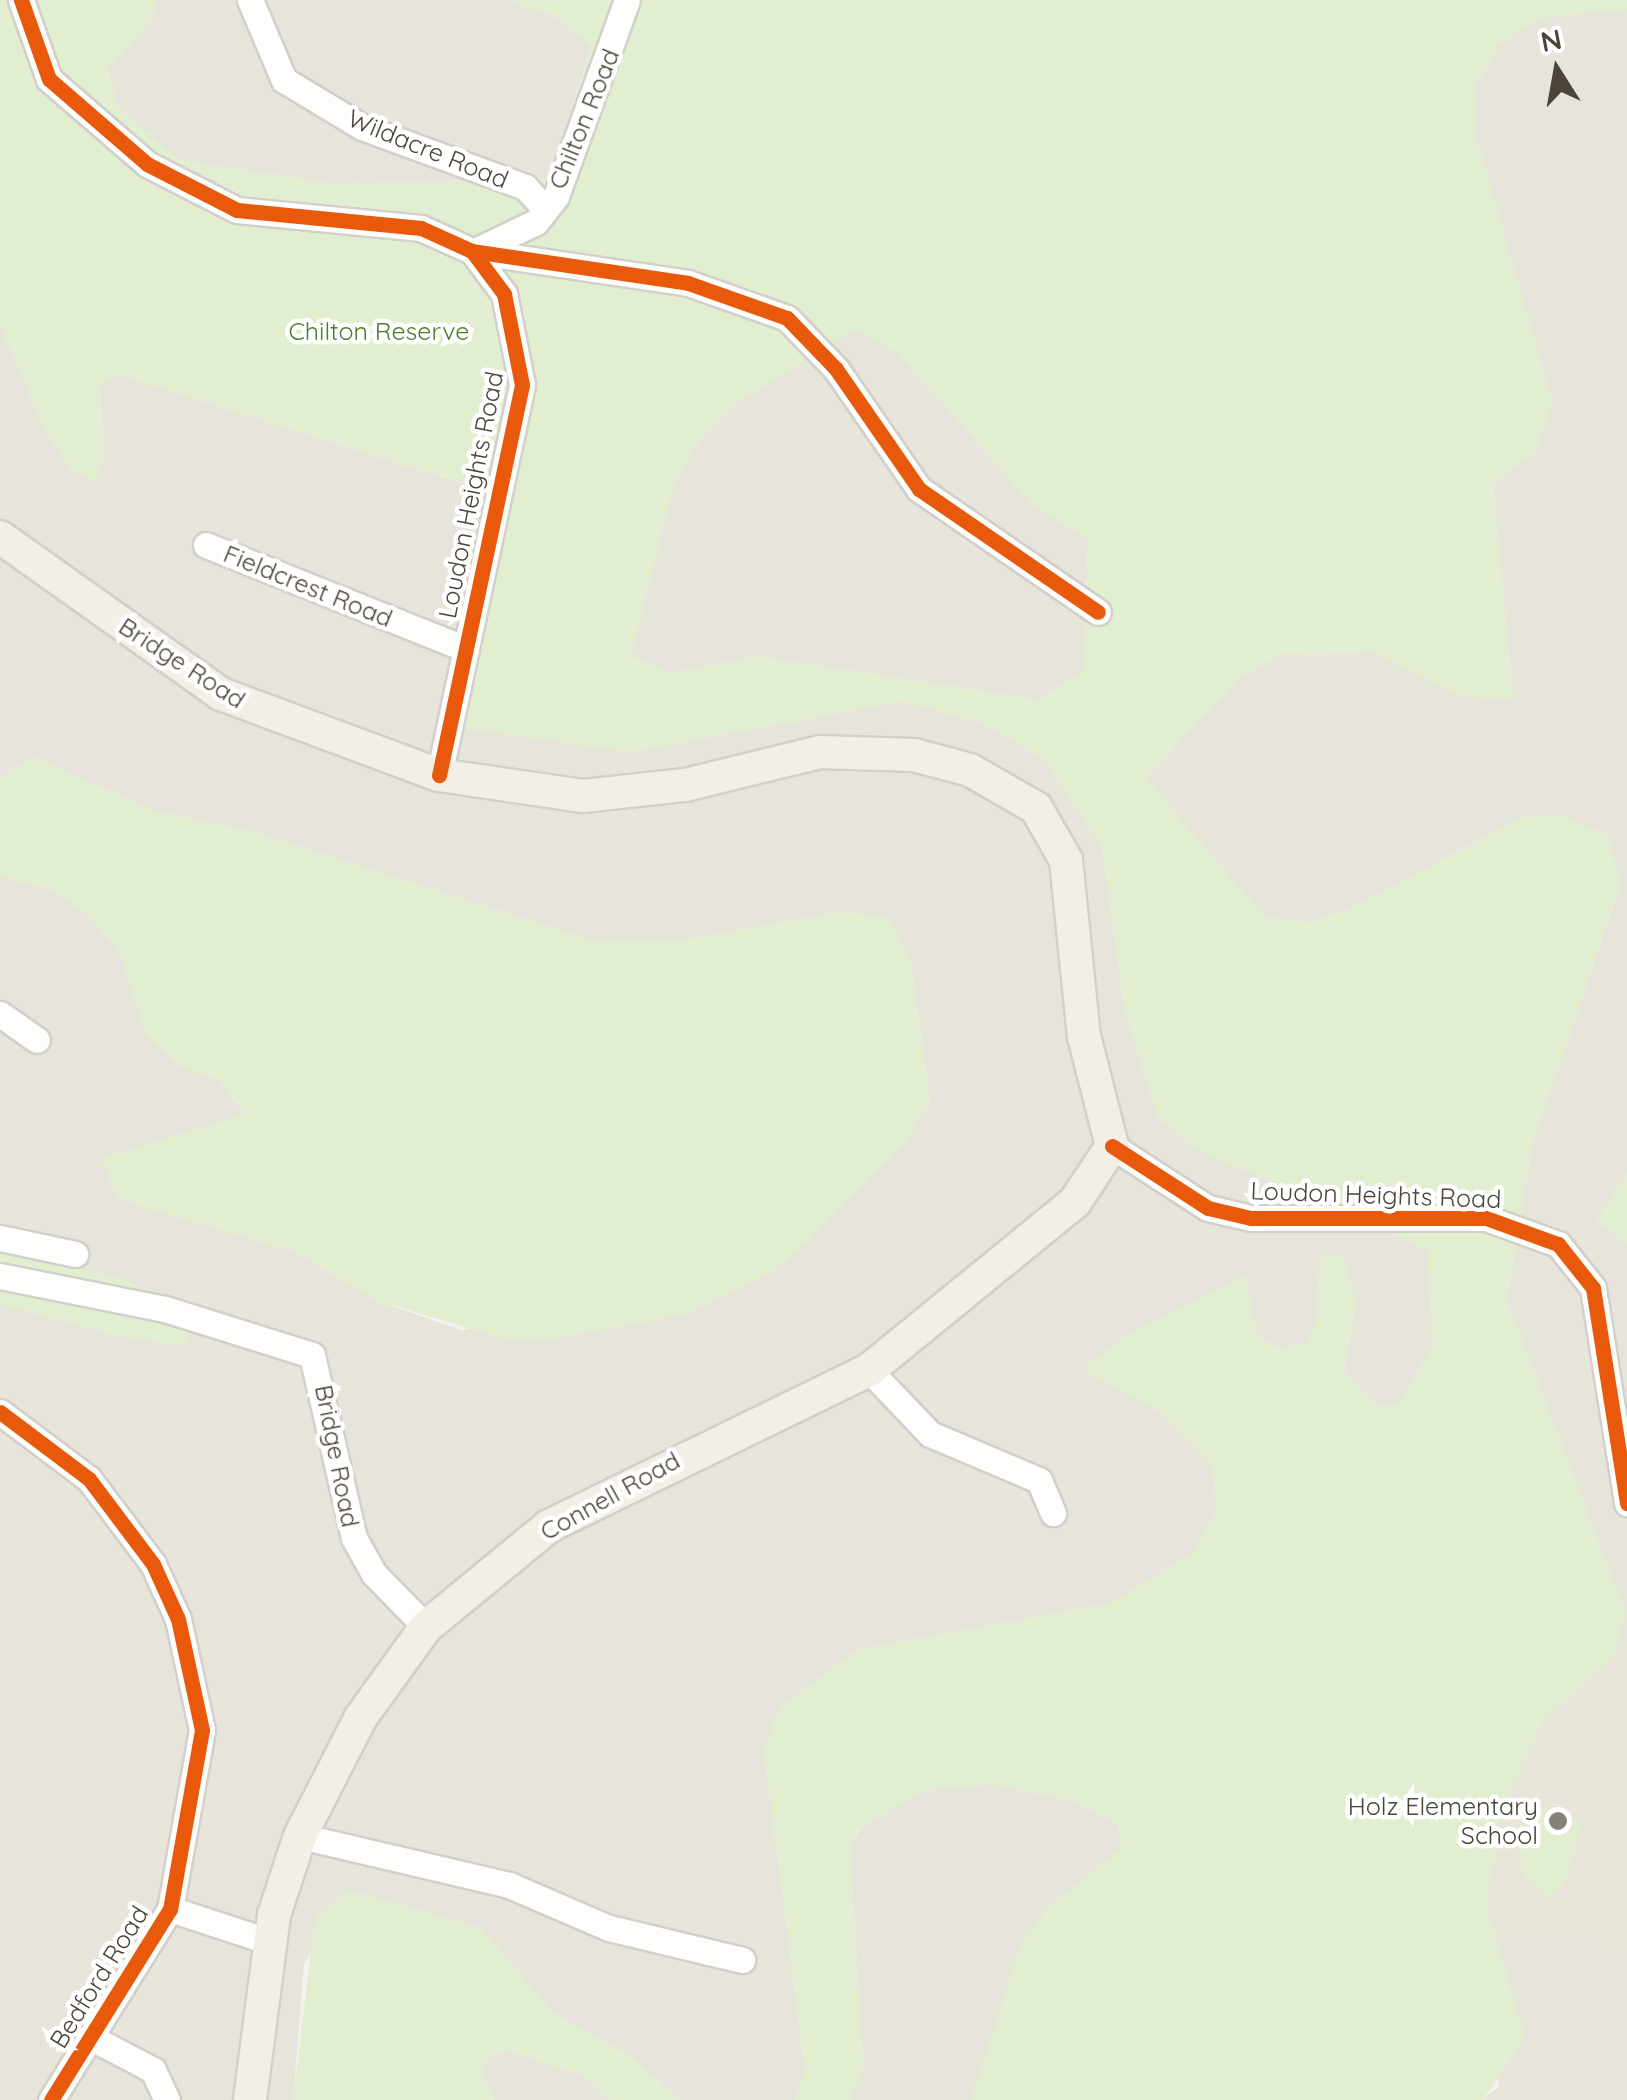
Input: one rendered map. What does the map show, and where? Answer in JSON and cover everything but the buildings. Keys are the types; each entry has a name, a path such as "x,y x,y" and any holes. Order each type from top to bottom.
{"main road":[{"name":"Bridge Road","path":"0,536 221,694 438,775"},
{"path":"438,775 583,796 685,785 820,752 914,755 970,770 1036,808 1066,860 1086,1054 1112,1146"},
{"name":"Connell Road","path":"250,2100 270,1942 300,1836 361,1716 426,1626 550,1526 869,1370 1075,1202 1112,1146"}],"street":[{"name":"Loudon Heights Road","path":"21,0 49,79 147,164 200,195 275,218 421,228 472,251 504,294 522,361 438,775"},
{"name":"Wildacre Road","path":"250,0 284,80 362,127 525,187 542,205"},
{"name":"Chilton Road","path":"472,251 505,243 536,222 542,205 556,196 627,0"},
{"path":"472,251 688,282 787,318 836,369 920,489 1098,612"},
{"name":"Fieldcrest Road","path":"206,544 466,649"},
{"path":"0,1014 37,1040"},
{"name":"Loudon Heights Road","path":"1112,1146 1208,1208 1252,1218 1486,1218 1558,1244 1592,1288 1624,1490"},
{"path":"0,1238 74,1254"},
{"name":"Bridge Road","path":"0,1276 165,1309 312,1355 354,1538 374,1574 426,1626"},
{"path":"869,1370 930,1434 1039,1480 1053,1513"},
{"name":"Bedford Road","path":"0,1412 89,1478 153,1564 178,1619 202,1730 170,1909 51,2100"},
{"path":"300,1836 510,1885 608,1928 742,1960"},
{"path":"170,1909 270,1942"},
{"path":"92,2038 153,2070 167,2100"}],"shaded area":[{"path":"156,0 505,0 551,14 592,46 549,179 517,194 460,180 338,184 178,160 118,108 107,68 154,18"},
{"path":"1586,9 1627,9 1627,1174 1597,1221 1627,1244 1627,2100 1483,2100 1499,2086 1486,1904 1625,1612 1507,1301 1532,1144 1621,883 1523,817 1355,906 1308,923 1264,917 1145,778 1240,677 1281,654 1376,653 1462,696 1513,699 1493,483 1537,450 1476,135 1476,85 1498,46 1536,19"},
{"path":"0,323 44,429 94,482 104,458 100,387 117,374 507,497 629,752 903,701 983,723 1045,760 1102,846 1125,1011 1159,1119 1197,1149 1427,1249 1433,1346 1397,1406 1374,1404 1344,1371 1356,1302 1320,1257 1316,1326 1304,1344 1278,1348 1257,1337 1245,1276 1083,1368 1160,1412 1212,1463 1217,1512 1195,1551 1111,1603 857,1650 764,1750 805,2070 795,2100 679,2100 633,2058 552,2012 481,1928 349,1890 304,1964 293,2100 0,2100 0,1304 181,1346 0,1247 0,876 55,890 90,918 119,950 146,1034 179,1065 219,1080 246,1115 102,1158 118,1199 295,1252 378,1301 461,1330 773,1272 905,1141 930,1101 910,958 840,912 690,939 591,940 257,833 155,811 32,757 0,778"},
{"path":"855,330 897,352 1031,503 1088,540 1084,670 1038,700 758,656 671,673 630,656 674,483 699,441 734,404"},
{"name":"Holz Elementary School","path":"1627,1637 1627,1954 1478,1938 1501,1703"},
{"path":"993,1784 1074,1802 1119,1825 1121,1849 1049,1906 971,2100 850,2100 863,2066 850,1849 860,1828 921,1791"},
{"path":"511,2052 581,2075 611,2100 494,2100 482,2076 488,2055"}],"green space":[{"name":"Chilton Reserve","path":"0,0 156,0 154,18 107,69 118,108 178,160 338,184 460,180 517,194 549,179 592,46 551,14 505,0 1627,0 1627,9 1536,19 1498,46 1476,85 1476,135 1553,402 1537,450 1493,483 1513,699 1462,696 1376,653 1281,654 1240,677 1145,778 1265,917 1308,923 1355,906 1523,817 1566,816 1607,835 1621,882 1532,1144 1507,1301 1625,1612 1614,1657 1543,1720 1504,1803 1486,1904 1525,2038 1483,2100 971,2100 1020,1947 1049,1906 1121,1848 1119,1825 1074,1802 993,1784 921,1791 859,1828 850,1849 863,2066 850,2100 795,2100 805,2070 764,1750 781,1706 857,1650 1111,1603 1195,1551 1217,1512 1212,1463 1160,1412 1082,1369 1124,1336 1245,1275 1257,1337 1278,1348 1304,1344 1316,1325 1320,1256 1343,1256 1356,1302 1344,1371 1374,1404 1397,1406 1433,1346 1427,1250 1197,1149 1159,1119 1125,1011 1102,846 1045,760 983,723 903,701 629,752 458,728 506,496 117,374 100,388 104,458 94,482 72,471 44,429 0,323","holes":["855,331 897,352 1031,503 1088,540 1084,670 1038,700 758,656 671,673 631,656 674,483 699,441 734,404"]},
{"path":"32,757 155,811 257,833 591,940 690,939 840,912 889,917 910,958 930,1101 905,1141 807,1243 773,1272 686,1314 548,1340 505,1339 378,1301 295,1252 118,1199 102,1158 246,1114 219,1080 179,1065 145,1034 119,950 90,918 55,890 0,876 0,778"},
{"path":"1627,1174 1627,1244 1597,1221"},
{"path":"0,1247 128,1281 167,1300 191,1338 182,1346 114,1336 0,1304"},
{"path":"1538,1805 1548,1820 1553,1812 1582,1824 1564,1886 1546,1897 1524,1877 1515,1829"},
{"path":"349,1890 481,1928 552,2012 633,2058 679,2100 611,2100 581,2075 511,2052 488,2056 482,2076 494,2100 293,2100 315,1918"}],"cycle path":[{"path":"21,0 49,79 147,164 237,210 421,228 472,251 504,294 522,385 439,775"},
{"path":"472,251 688,283 787,318 836,369 919,489 1098,612"},
{"path":"1112,1146 1208,1208 1251,1218 1486,1218 1558,1244 1593,1288 1627,1503"},
{"path":"0,1412 89,1479 153,1564 178,1619 202,1730 170,1909 51,2100"}],"place":[{"name":"Holz Elementary School","path":"1558,1821"}]}
